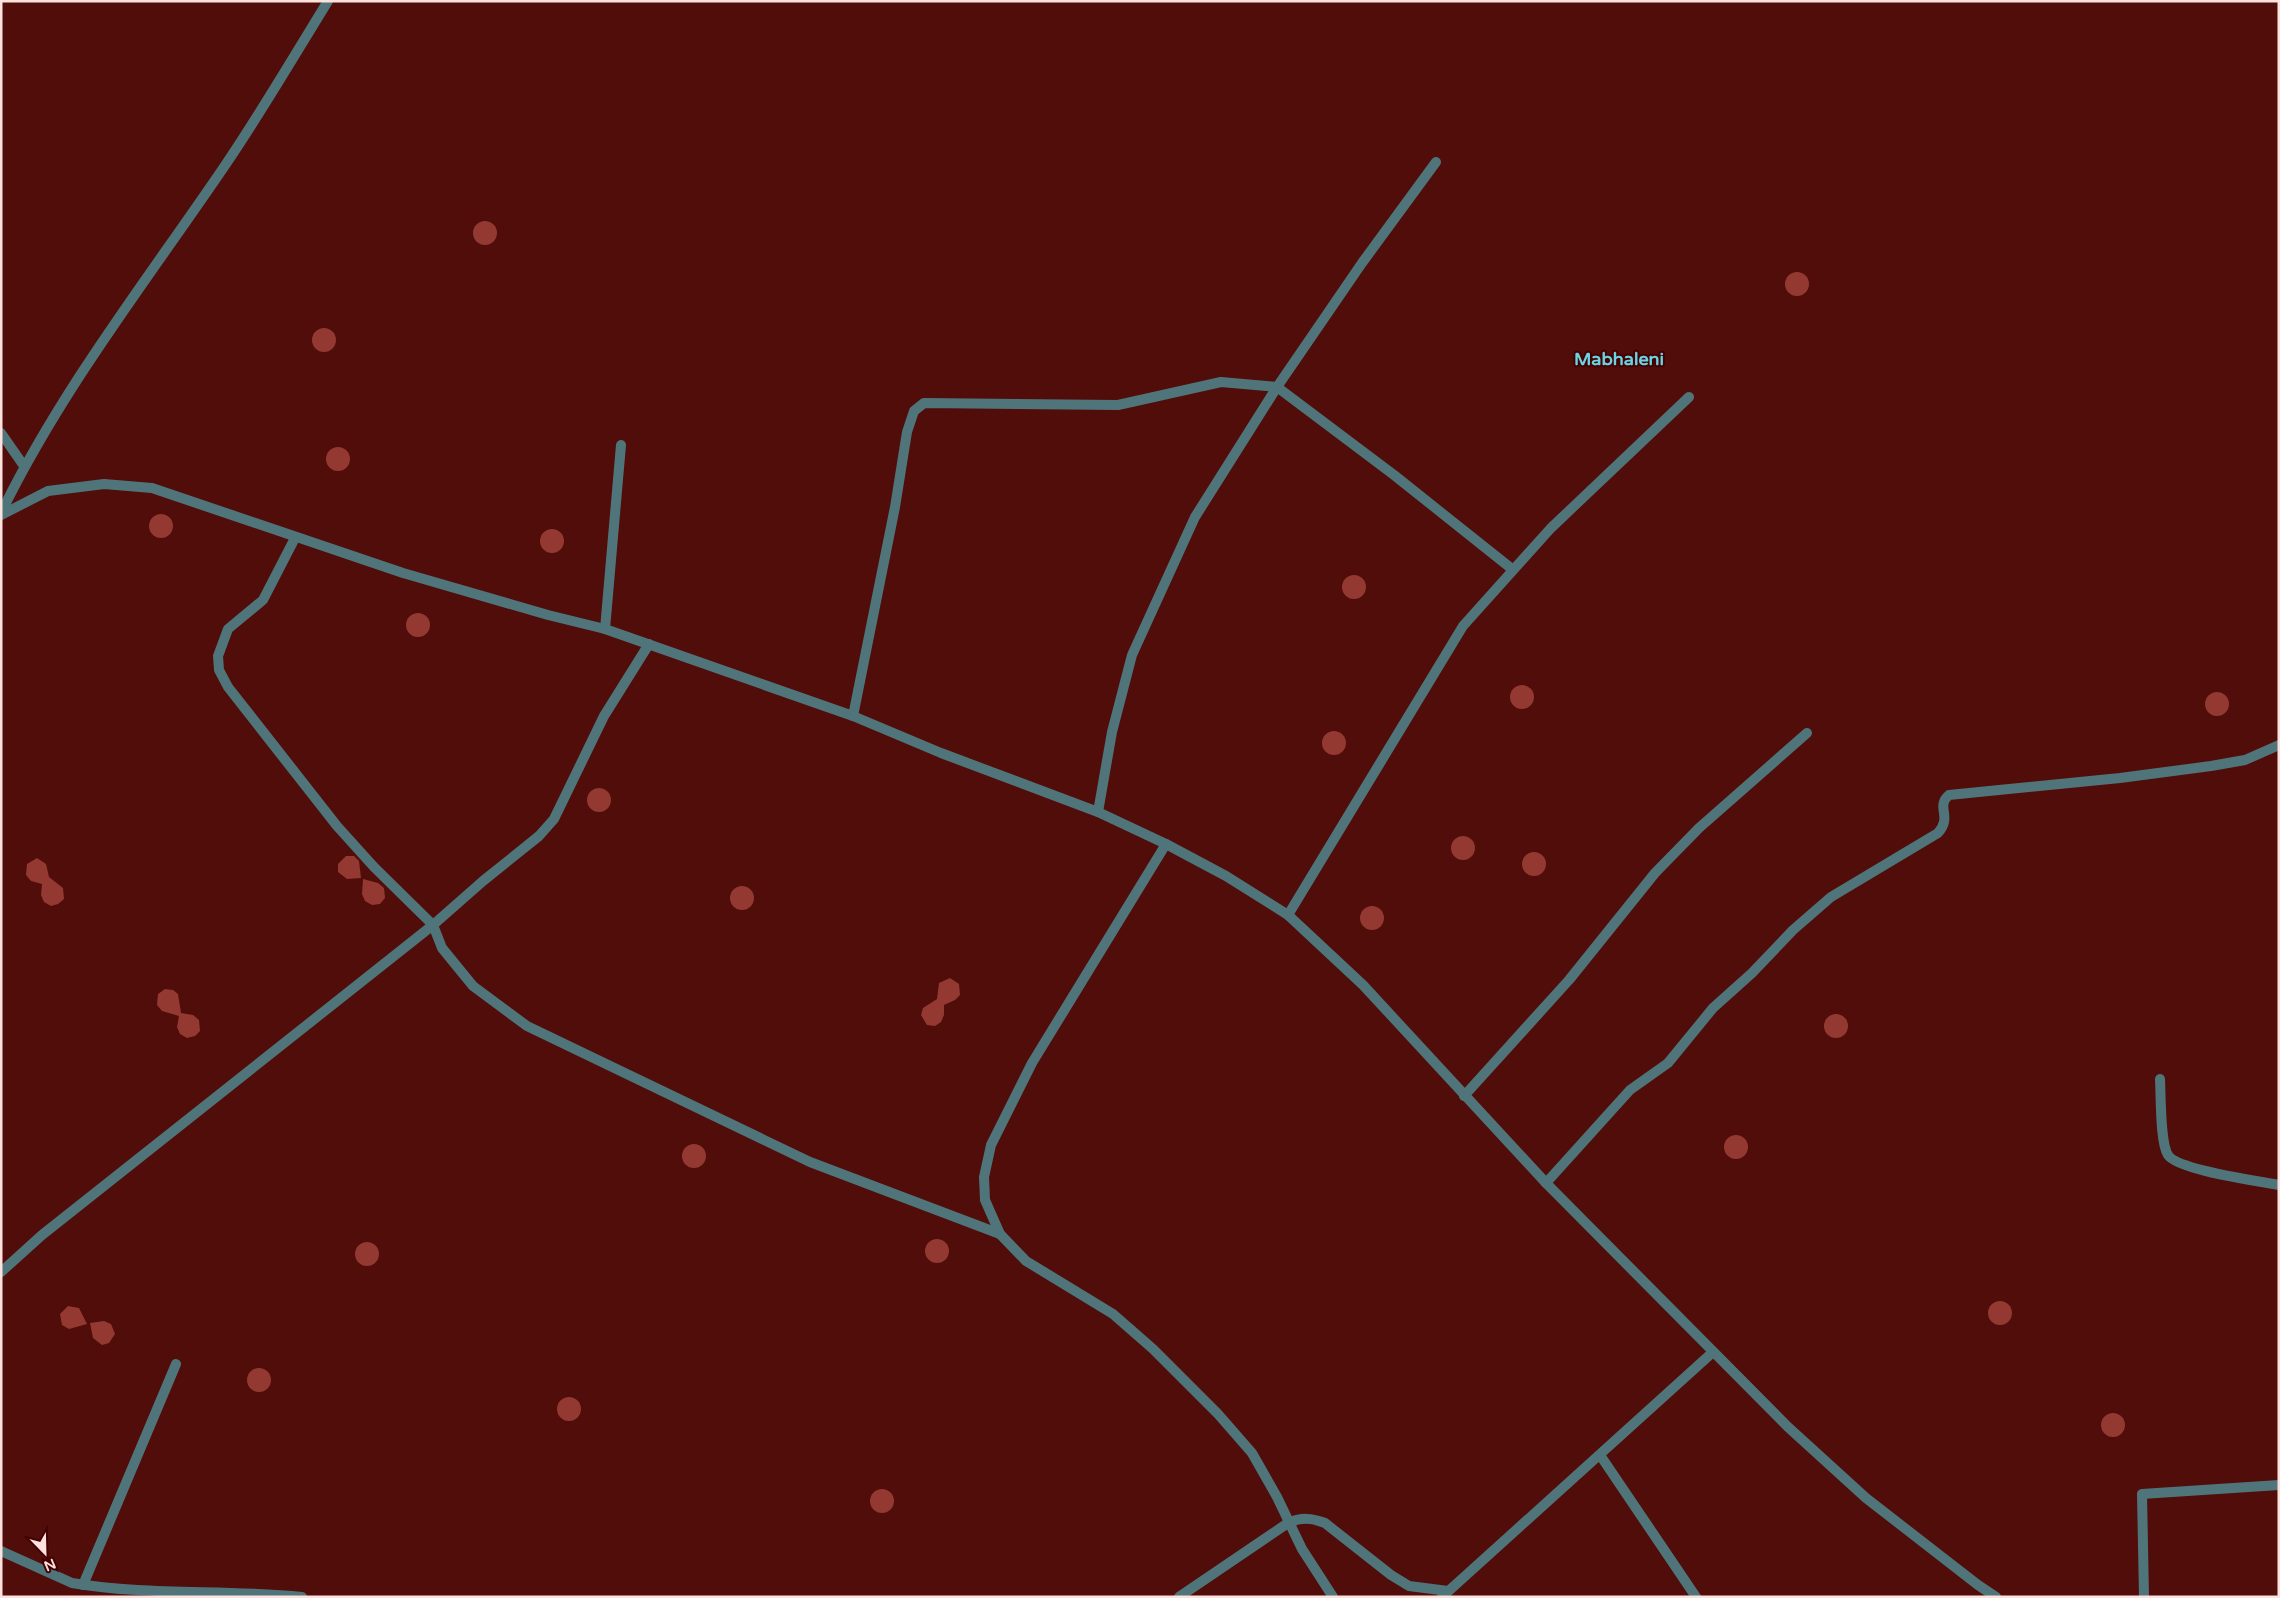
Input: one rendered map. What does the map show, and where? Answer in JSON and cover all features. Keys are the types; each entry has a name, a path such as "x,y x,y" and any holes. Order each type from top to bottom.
{"street":[{"path":"1,514 24,466 75,382 228,162 328,1"},
{"path":"1098,812 1112,732 1132,655 1195,517 1277,387 1362,263 1436,162"},
{"path":"854,716 895,507 907,432 914,411 924,403 1118,405 1221,382 1277,387 1394,475 1512,569"},
{"path":"1288,915 1463,626 1512,569 1551,528 1689,397"},
{"path":"1,433 24,466"},
{"path":"605,629 621,444"},
{"path":"1,514 48,491 104,484 152,488 295,538 412,576 548,616 605,629 854,716 940,753 1098,812 1166,844 1226,876 1288,915 1363,985 1546,1183 1788,1427 1866,1498 1996,1597"},
{"path":"295,538 264,600 228,629 218,656 219,670 228,687 337,826 374,867 433,925 442,948 473,986 527,1026 810,1162 1000,1234"},
{"path":"1,1272 42,1236 433,925 483,881 539,836 554,819 604,716 649,644"},
{"path":"1464,1096 1569,980 1655,872 1699,828 1807,733"},
{"path":"1546,1183 1630,1090 1668,1063 1713,1008 1793,930 1831,897 1938,832 1944,826 1946,819 1943,805 1944,799 1949,795 2120,778 2211,766 2245,760 2279,744"},
{"path":"1166,844 1032,1063 991,1145 984,1177 985,1200 1000,1234 1026,1261 1113,1314 1153,1349 1218,1414 1252,1453 1277,1497 1302,1549 1333,1597"},
{"path":"2160,1079 2164,1137 2169,1157 2175,1162 2201,1170 2279,1185"},
{"path":"1179,1597 1288,1523 1304,1518 1320,1521 1334,1530 1390,1575 1409,1586 1445,1594 1713,1352"},
{"path":"83,1585 176,1364"},
{"path":"1600,1455 1696,1597"},
{"path":"2144,1597 2142,1494 2279,1485"},
{"path":"1,1551 72,1583 83,1585 137,1591 302,1597"},
{"path":"119,1597 137,1591"}],"building":[{"path":"485,221 493,225 497,233 493,241 485,245 477,241 473,233 477,225"},
{"path":"1797,272 1805,276 1809,284 1805,292 1797,296 1789,292 1785,284 1789,276"},
{"path":"324,328 332,332 336,340 332,348 324,352 316,348 312,340 316,332"},
{"path":"338,447 346,451 350,459 346,467 338,471 330,467 326,459 330,451"},
{"path":"161,514 169,518 173,526 169,534 161,538 153,534 149,526 153,518"},
{"path":"552,529 560,533 564,541 560,549 552,553 544,549 540,541 544,533"},
{"path":"1354,575 1362,579 1366,587 1362,595 1354,599 1346,595 1342,587 1346,579"},
{"path":"418,613 426,617 430,625 426,633 418,637 410,633 406,625 410,617"},
{"path":"1522,685 1530,689 1534,697 1530,705 1522,709 1514,705 1510,697 1514,689"},
{"path":"2217,692 2225,696 2229,704 2225,712 2217,716 2209,712 2205,704 2209,696"},
{"path":"1334,731 1342,735 1346,743 1342,751 1334,755 1326,751 1322,743 1326,735"},
{"path":"599,788 607,792 611,800 607,808 599,812 591,808 587,800 591,792"},
{"path":"1463,836 1471,840 1475,848 1471,856 1463,860 1455,856 1451,848 1455,840"},
{"path":"1534,852 1542,856 1546,864 1542,872 1534,876 1526,872 1522,864 1526,856"},
{"path":"346,856 354,856 359,861 361,878 347,879 338,872 338,864"},
{"path":"37,858 46,864 49,877 63,888 64,899 58,904 51,906 44,902 41,895 42,884 31,881 26,875 27,864"},
{"path":"363,879 378,883 384,888 385,898 380,904 372,905 365,901 362,894"},
{"path":"742,886 750,890 754,898 750,906 742,910 734,906 730,898 734,890"},
{"path":"1372,906 1380,910 1384,918 1380,926 1372,930 1364,926 1360,918 1364,910"},
{"path":"950,978 959,984 960,995 955,1000 944,1005 944,1015 941,1022 935,1026 927,1025 921,1015 923,1008 937,999 939,983"},
{"path":"165,989 173,990 178,994 181,1013 193,1015 199,1020 200,1031 195,1036 187,1038 180,1034 177,1027 179,1016 162,1011 157,1005 158,994"},
{"path":"1836,1014 1844,1018 1848,1026 1844,1034 1836,1038 1828,1034 1824,1026 1828,1018"},
{"path":"1736,1135 1744,1139 1748,1147 1744,1155 1736,1159 1728,1155 1724,1147 1728,1139"},
{"path":"694,1144 702,1148 706,1156 702,1164 694,1168 686,1164 682,1156 686,1148"},
{"path":"937,1239 945,1243 949,1251 945,1259 937,1263 929,1259 925,1251 929,1243"},
{"path":"367,1242 375,1246 379,1254 375,1262 367,1266 359,1262 355,1254 359,1246"},
{"path":"2000,1301 2008,1305 2012,1313 2008,1321 2000,1325 1992,1321 1988,1313 1992,1305"},
{"path":"68,1306 79,1308 87,1324 69,1329 62,1325 60,1314"},
{"path":"104,1321 111,1324 115,1334 109,1343 102,1345 93,1338 90,1323"},
{"path":"259,1368 267,1372 271,1380 267,1388 259,1392 251,1388 247,1380 251,1372"},
{"path":"569,1397 577,1401 581,1409 577,1417 569,1421 561,1417 557,1409 561,1401"},
{"path":"2113,1413 2121,1417 2125,1425 2121,1433 2113,1437 2105,1433 2101,1425 2105,1417"},
{"path":"882,1489 890,1493 894,1501 890,1509 882,1513 874,1509 870,1501 874,1493"}],"district":[{"name":"Mabhaleni","path":"1619,359"}]}
